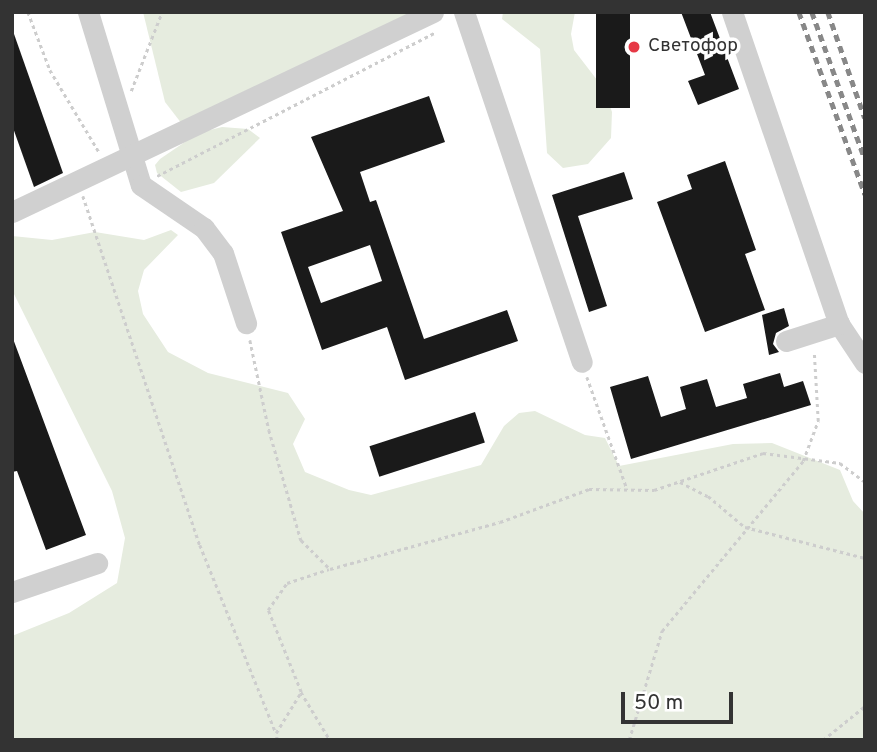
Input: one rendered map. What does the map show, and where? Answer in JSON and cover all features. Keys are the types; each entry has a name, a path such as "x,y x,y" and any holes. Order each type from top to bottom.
{"lane":[{"path":"88,12 136,156 141,185 204,228 223,253 246,323"},
{"path":"12,212 109,169 433,12"},
{"path":"732,12 839,324 865,363"},
{"path":"465,14 582,362"},
{"path":"786,341 839,324"},
{"path":"12,592 97,563"}],"path":[{"path":"28,12 50,69 109,169"},
{"path":"122,114 162,12"},
{"path":"141,185 465,14"},
{"path":"79,183 200,545 277,740"},
{"path":"246,323 269,430 301,540 330,569"},
{"path":"629,740 662,631 745,527 764,512 803,461 818,421 812,333"},
{"path":"582,362 627,489"},
{"path":"330,740 301,692 268,610 287,583 500,522 589,489 654,490 763,453 803,461 840,463 865,482"},
{"path":"678,481 708,496 745,527 865,558"},
{"path":"276,733 301,692"},
{"path":"823,740 865,706"}],"shaded area":[{"path":"143,12 418,12 182,124 165,102"},
{"path":"503,12 575,12 571,34 574,50 604,89 612,112 611,138 588,164 563,168 547,153 540,49 502,19"},
{"path":"222,127 248,129 260,138 214,183 181,192 157,173 155,165 160,159 198,133"},
{"path":"171,230 178,235 144,270 138,291 143,314 168,352 208,373 288,393 305,419 293,444 305,472 349,490 371,495 481,465 504,426 519,413 535,411 585,435 605,438 619,466 733,444 772,443 840,470 853,501 865,514 865,740 12,740 12,636 69,613 117,583 125,538 112,491 12,290 12,236 52,240 95,232 144,240"}],"building":[{"path":"596,12 630,12 630,108 596,108"},
{"path":"681,12 710,12 739,89 698,105 688,81 705,75"},
{"path":"14,34 63,173 34,187 12,125"},
{"path":"429,96 445,142 360,172 370,202 376,200 424,339 507,310 518,341 405,380 387,327 322,350 281,232 343,211 311,137","holes":["370,245 382,281 321,303 308,267"]},
{"path":"725,161 756,250 745,254 765,310 705,332 657,202 692,189 687,175"},
{"path":"624,172 633,199 578,216 607,306 589,312 552,195"},
{"path":"784,308 789,326 776,333 773,344 779,352 769,355 762,315"},
{"path":"12,336 86,535 46,550 17,471 12,472"},
{"path":"780,373 784,387 803,381 811,405 631,459 610,387 648,376 661,417 686,409 680,387 707,379 716,407 747,398 743,384"},
{"path":"475,412 485,442 379,477 369,446"}],"railway":[{"path":"799,12 865,194"},
{"path":"812,12 865,159"},
{"path":"828,12 865,118"}],"place":[{"name":"Светофор","path":"634,47"}]}
